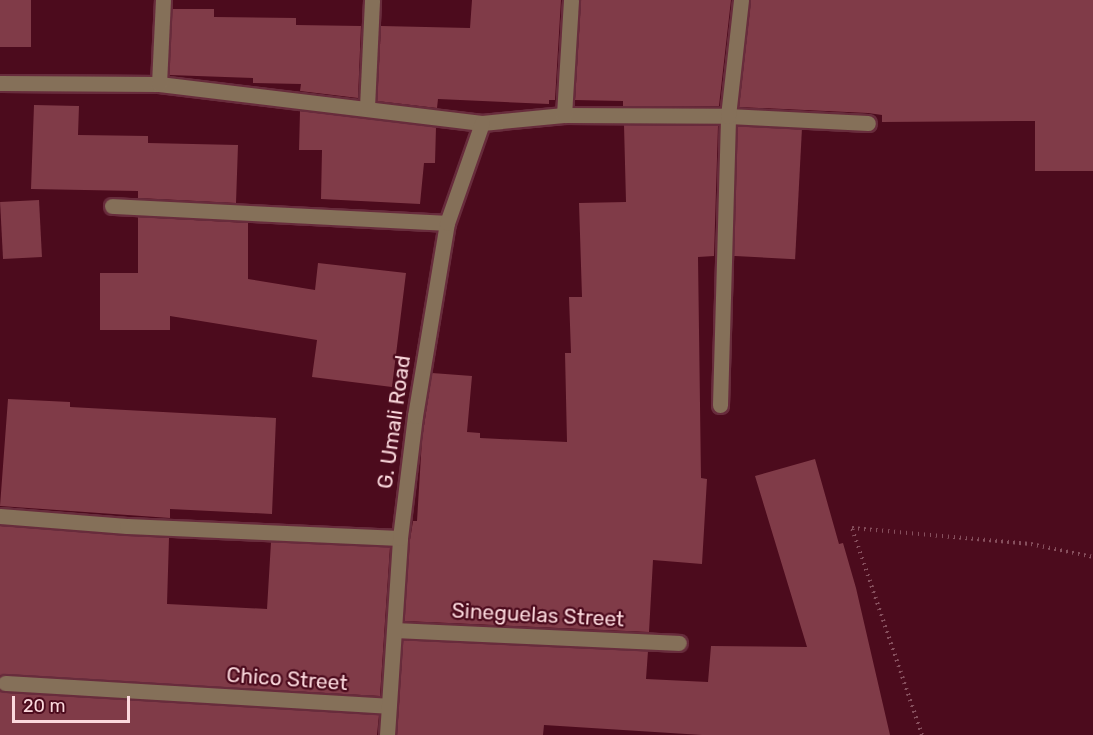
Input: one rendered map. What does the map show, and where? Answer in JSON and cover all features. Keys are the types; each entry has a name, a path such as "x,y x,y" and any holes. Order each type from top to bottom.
{"street":[{"path":"159,84 163,0"},
{"path":"367,106 372,0"},
{"path":"564,115 571,0"},
{"path":"720,405 728,116 741,0"},
{"path":"0,82 159,84 367,106 482,123 564,115 728,116 868,123"},
{"name":"G. Umali Road","path":"387,735 396,630 400,538 447,223 482,123"},
{"path":"112,206 447,223"},
{"path":"0,516 127,526 400,538"},
{"name":"Sineguelas Street","path":"396,630 679,643"},
{"name":"Chico Street","path":"5,683 388,706"}],"path":[{"path":"922,735 852,528 1031,544 1093,556"}],"building":[{"path":"0,0 31,0 31,47 0,47"},
{"path":"472,0 561,0 555,100 549,100 549,104 438,99 437,108 377,101 381,26 470,28"},
{"path":"581,0 731,0 719,106 623,106 623,101 575,100"},
{"path":"751,0 1093,0 1093,171 1035,171 1035,121 882,122 882,115 868,113 739,107"},
{"path":"172,9 214,9 214,17 296,18 296,25 361,26 358,98 300,91 301,84 253,83 253,78 169,75"},
{"path":"34,105 79,106 78,135 148,136 148,143 238,145 236,203 138,198 138,191 31,189"},
{"path":"300,111 436,127 435,163 424,163 420,204 321,199 322,150 299,150"},
{"path":"624,125 718,126 714,256 698,257 701,478 707,479 702,564 653,560 649,632 404,621 409,546 413,521 417,521 422,439 432,373 472,376 467,432 480,433 480,438 567,442 565,353 571,353 569,297 582,297 579,203 626,202"},
{"path":"737,126 802,129 795,259 730,256"},
{"path":"39,200 42,257 3,259 0,202"},
{"path":"138,217 248,223 248,279 315,290 318,263 406,273 392,387 312,377 317,340 170,316 170,330 100,330 100,273 138,273"},
{"path":"8,399 70,402 70,407 276,418 272,514 170,509 170,518 0,506"},
{"path":"815,459 839,544 843,543 856,588 890,735 702,735 544,725 543,735 397,735 403,640 648,651 646,679 708,682 711,646 807,647 755,476"},
{"path":"0,526 169,538 167,604 267,609 271,542 390,547 380,696 0,675"},
{"path":"0,691 379,715 377,735 0,735"}]}
